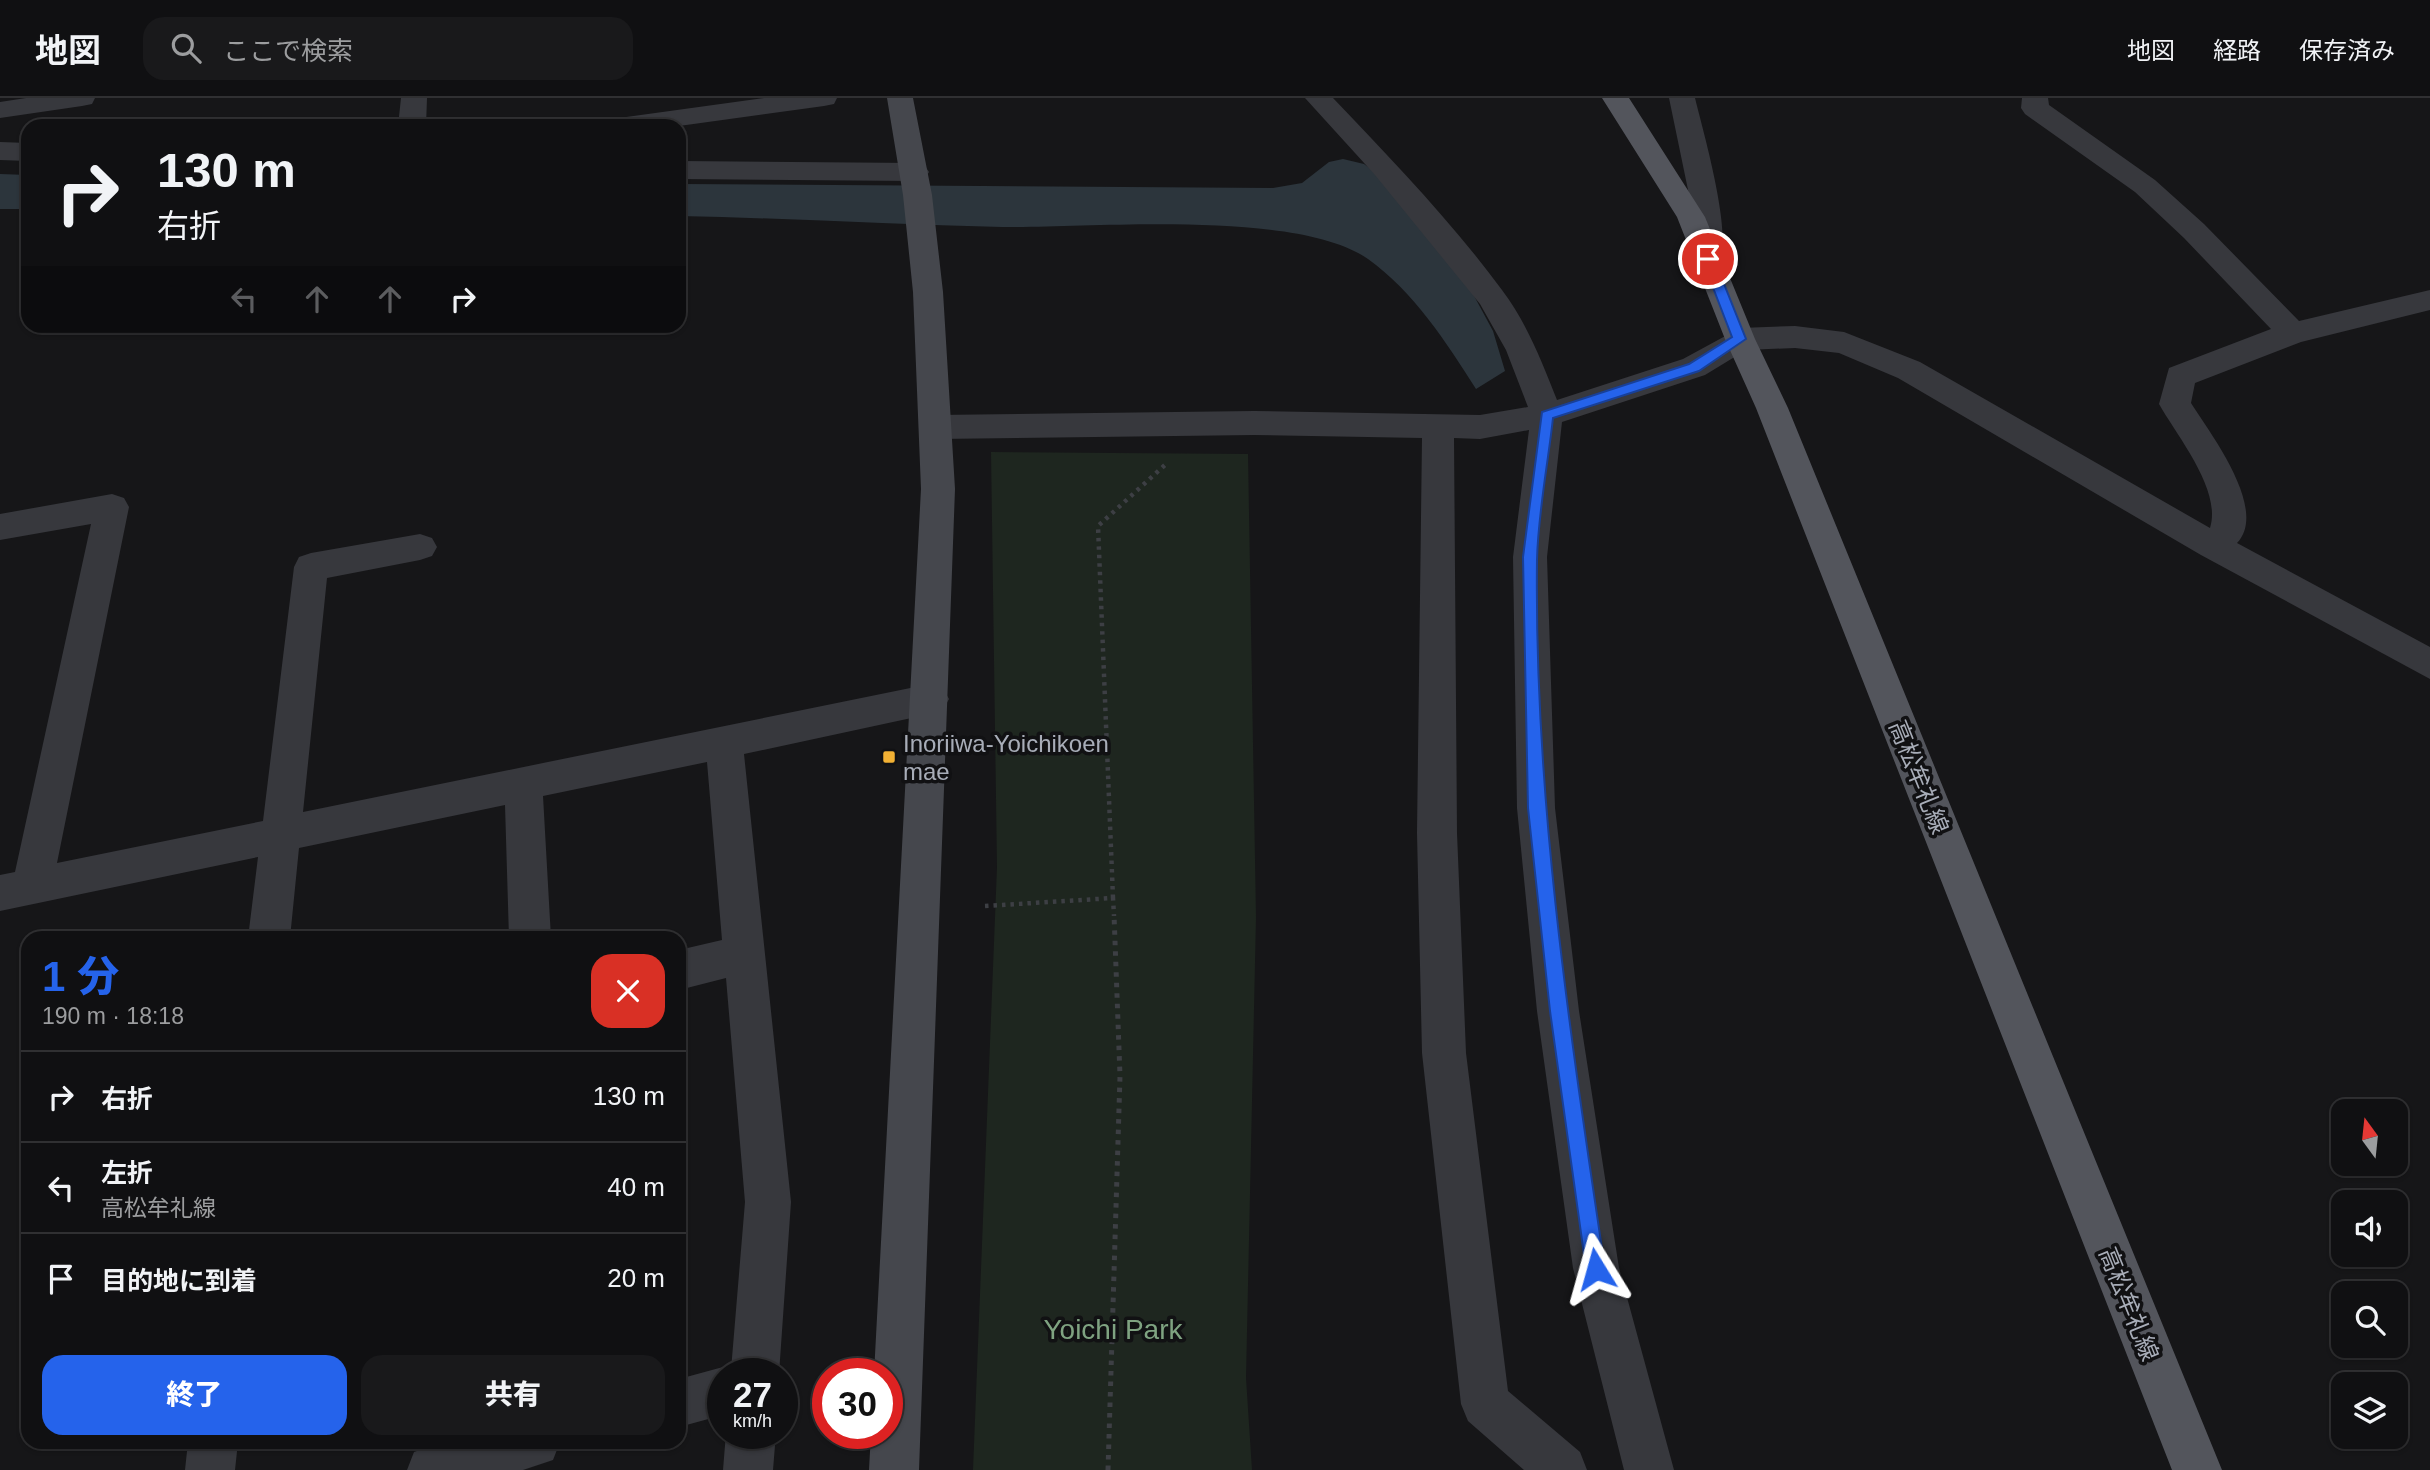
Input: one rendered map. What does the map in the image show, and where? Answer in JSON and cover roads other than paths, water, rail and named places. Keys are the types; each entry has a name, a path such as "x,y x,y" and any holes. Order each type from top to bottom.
{"main road":[{"name":"高松牟礼線","path":"1615,98 1644,139 1691,217 1740,339 1772,408 2197,1470"}],"street":[{"path":"0,110 82,98"},
{"path":"412,119 414,98"},
{"path":"670,119 824,98"},
{"path":"894,1470 938,489 937,427 923,233 900,98"},
{"path":"1318,98 1385,169 1492,298 1522,351 1547,415 1530,557 1536,808 1558,1011 1596,1269 1649,1470"},
{"path":"1682,98 1707,214 1708,259"},
{"path":"2035,98 2035,108 2080,137 2155,195 2293,333"},
{"path":"0,151 21,152"},
{"path":"686,170 915,177"},
{"path":"2213,546 2229,530 2227,495 2214,467 2175,404 2180,376 2293,333 2430,300"},
{"path":"937,427 1254,423 1480,427 1547,415 1694,367 1740,339 1795,337 1844,343 1909,370 2213,546 2430,664"},
{"path":"1438,426 1437,832 1444,1053 1480,1363 1485,1404 1562,1470"},
{"path":"0,527 112,507 16,890 930,699"},
{"path":"270,931 311,567 421,547"},
{"path":"724,742 768,1202 756,1358"},
{"path":"523,784 530,931"},
{"path":"686,968 745,954"},
{"path":"686,1401 707,1395"},
{"path":"209,1470 212,1449"},
{"path":"432,1470 509,1449"},
{"path":"748,1470 750,1449"}],"place":[{"name":"Inoriiwa-Yoichikoen mae","path":"889,757"}],"park label":[{"name":"Yoichi Park","path":"1113,1329"}]}
